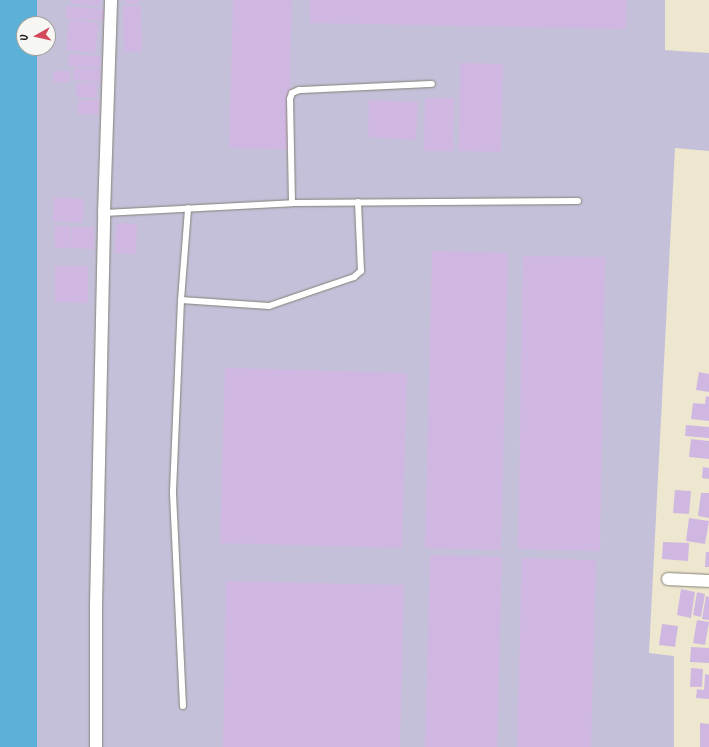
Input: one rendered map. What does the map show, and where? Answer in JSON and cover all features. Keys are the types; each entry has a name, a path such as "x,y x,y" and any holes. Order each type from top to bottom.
{"street":[{"path":"96,747 96,598 104,213 111,0"},
{"path":"668,579 709,581"}],"lane":[{"path":"292,203 290,99 292,93 299,90 432,84"},
{"path":"104,213 292,203 578,201"},
{"path":"181,300 269,306 354,276 361,271 358,202"},
{"path":"183,706 173,491 181,300 188,208"}],"shaded area":[{"path":"37,0 665,0 665,50 709,53 709,151 675,148 649,653 674,656 674,747 37,747 37,56 56,56 56,16 37,16"}],"water":[{"path":"0,0 37,0 37,16 16,16 16,56 37,56 37,747 0,747"}],"building":[{"path":"71,0 101,0 100,6 71,4"},
{"path":"125,0 139,0 139,4 125,4"},
{"path":"233,0 292,0 288,149 229,148"},
{"path":"310,0 627,0 626,29 310,23"},
{"path":"66,6 110,10 109,21 66,18"},
{"path":"123,6 141,6 142,52 124,52"},
{"path":"69,19 99,23 95,53 66,50"},
{"path":"69,54 101,56 100,68 68,66"},
{"path":"460,63 503,64 501,152 459,151"},
{"path":"74,68 101,70 100,82 73,80"},
{"path":"53,71 70,71 70,82 53,82"},
{"path":"76,83 97,83 97,98 76,97"},
{"path":"425,98 454,98 453,151 424,151"},
{"path":"78,100 99,100 99,114 78,114"},
{"path":"369,100 418,102 416,140 368,137"},
{"path":"54,197 84,199 83,223 53,221"},
{"path":"116,223 137,224 136,254 115,253"},
{"path":"54,226 70,226 71,248 55,248"},
{"path":"72,227 94,227 94,249 71,248"},
{"path":"432,251 508,253 501,550 425,548"},
{"path":"523,256 605,257 600,551 518,549"},
{"path":"55,266 88,266 88,303 55,302"},
{"path":"225,368 407,373 402,548 220,543"},
{"path":"699,372 709,374 709,392 696,390"},
{"path":"706,396 709,397 709,421 691,419 693,403 705,404"},
{"path":"686,425 709,427 709,438 685,436"},
{"path":"691,439 709,441 709,459 689,457"},
{"path":"703,467 709,468 709,479 702,478"},
{"path":"675,490 691,491 689,514 673,513"},
{"path":"701,493 709,493 709,518 698,516"},
{"path":"689,518 709,521 705,544 686,541"},
{"path":"663,542 689,543 688,561 662,559"},
{"path":"706,552 709,552 709,567 705,567"},
{"path":"430,555 502,557 497,747 425,747"},
{"path":"522,558 596,560 591,747 517,747"},
{"path":"226,581 404,585 400,747 223,747"},
{"path":"681,589 695,592 691,618 677,615"},
{"path":"697,592 705,594 701,617 693,615"},
{"path":"706,596 709,597 709,620 702,619"},
{"path":"697,620 709,622 705,645 693,643"},
{"path":"662,624 678,626 675,647 659,645"},
{"path":"691,647 709,648 709,663 690,662"},
{"path":"691,668 703,669 702,687 690,687"},
{"path":"705,674 709,675 709,699 696,698 697,689 704,690"},
{"path":"700,723 709,724 709,747 700,747"}]}
